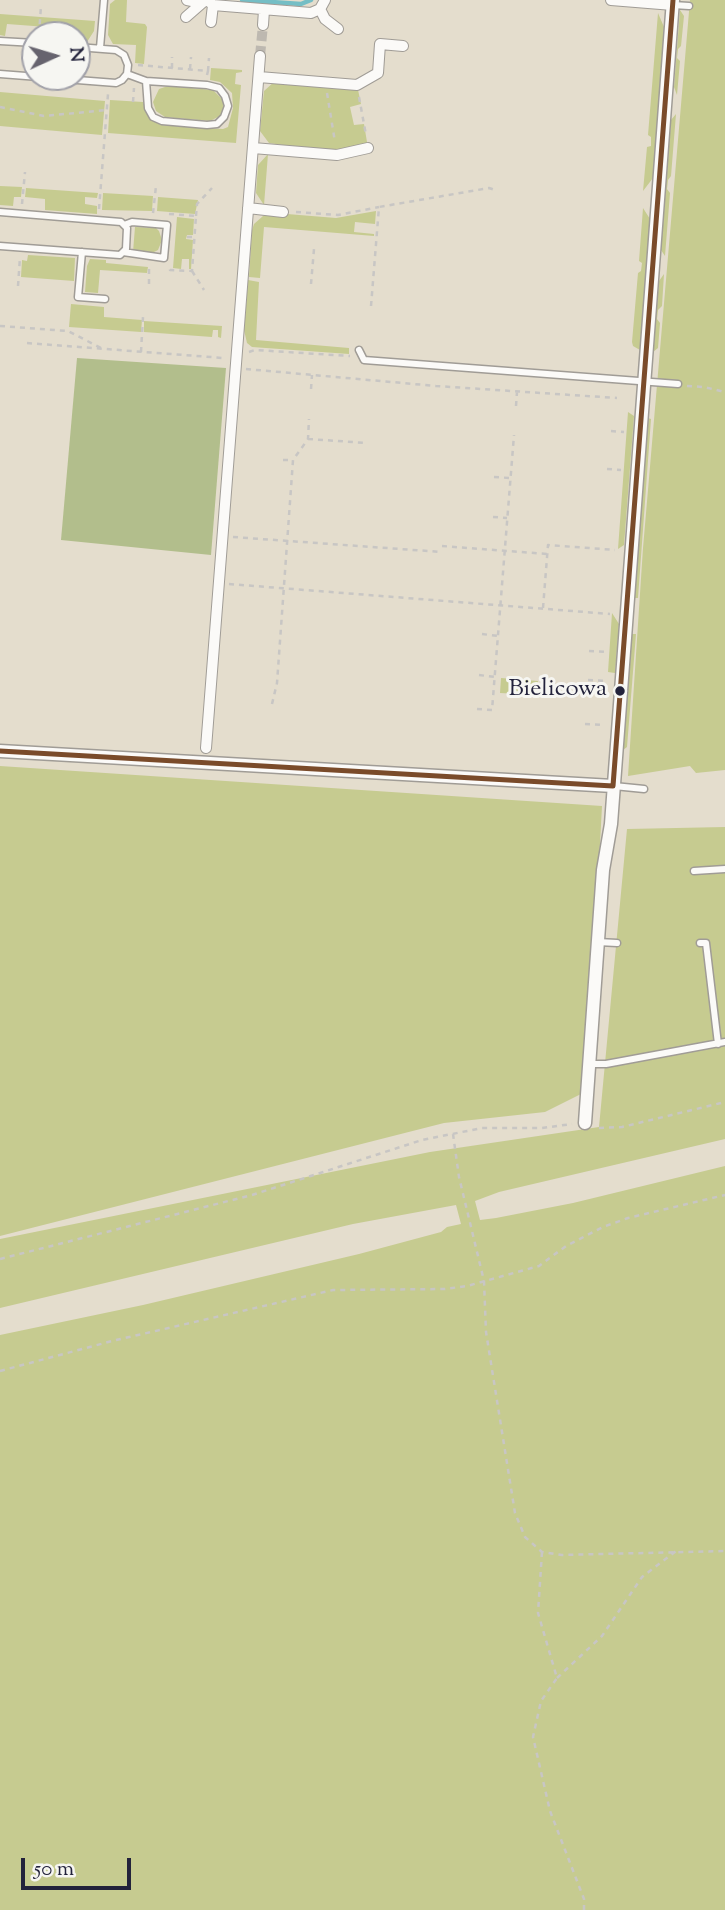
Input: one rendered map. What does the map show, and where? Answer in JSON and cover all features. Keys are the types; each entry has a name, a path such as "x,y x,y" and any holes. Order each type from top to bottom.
{"street":[{"path":"187,0 310,13 323,5 326,19 338,29"},
{"path":"584,1123 603,870 611,824 673,3 611,0"},
{"path":"186,17 207,2"},
{"path":"207,2 211,22"},
{"path":"263,25 264,10"},
{"path":"259,77 357,85 378,73 380,44 403,46"},
{"path":"206,748 260,56"},
{"path":"253,148 337,155 368,148"},
{"path":"248,208 283,212"},
{"path":"0,751 613,786"}],"lane":[{"path":"100,48 104,0"},
{"path":"673,3 689,6"},
{"path":"0,41 21,42"},
{"path":"0,74 109,83 122,80 127,74 128,65 124,55 116,50 91,48"},
{"path":"127,74 146,80 219,88 228,106 225,117 217,124 162,121 153,117 148,108 146,80"},
{"path":"0,212 121,222 127,228 126,249 120,255 0,246"},
{"path":"123,252 164,258 167,225 132,222 124,225"},
{"path":"82,252 78,297 105,299"},
{"path":"359,350 364,360 678,384"},
{"path":"613,786 644,789"},
{"path":"694,871 725,869"},
{"path":"598,942 617,943"},
{"path":"589,1064 606,1064 721,1043 706,943 701,943"}],"path":[{"path":"39,21 41,6"},
{"path":"190,69 191,57"},
{"path":"207,85 209,58"},
{"path":"128,65 208,71"},
{"path":"133,102 134,82"},
{"path":"325,82 337,155"},
{"path":"98,220 109,83"},
{"path":"357,85 368,148"},
{"path":"0,107 44,116 107,110"},
{"path":"21,214 25,172"},
{"path":"153,213 156,186"},
{"path":"196,216 197,204 212,188"},
{"path":"283,212 338,215 489,188 495,190"},
{"path":"371,306 379,207"},
{"path":"187,237 194,237"},
{"path":"18,286 21,247"},
{"path":"311,284 314,249"},
{"path":"149,265 149,284"},
{"path":"192,271 204,290"},
{"path":"141,352 144,317"},
{"path":"15,319 15,327"},
{"path":"0,326 68,331 102,349"},
{"path":"27,344 141,352 312,375 617,398"},
{"path":"311,388 312,375"},
{"path":"678,384 725,392"},
{"path":"516,406 517,392"},
{"path":"272,704 277,683 293,460 308,439 309,419"},
{"path":"611,431 624,432"},
{"path":"477,709 492,710 514,435"},
{"path":"308,439 367,443"},
{"path":"283,460 293,460"},
{"path":"607,469 621,470"},
{"path":"494,477 510,478"},
{"path":"493,517 507,518"},
{"path":"223,536 442,552"},
{"path":"543,608 548,545 615,550"},
{"path":"442,546 548,554"},
{"path":"219,583 610,614"},
{"path":"482,634 498,636"},
{"path":"589,651 607,652"},
{"path":"479,675 495,677"},
{"path":"587,680 606,681"},
{"path":"585,724 603,725"},
{"path":"0,1259 231,1201 422,1140 453,1133 482,1128 542,1128 584,1123 603,1129 622,1127 725,1102"},
{"path":"453,1133 459,1177 484,1281 486,1332 515,1513 525,1537 542,1552 562,1555 725,1551"},
{"path":"0,1371 112,1341 332,1290 444,1289 484,1281 539,1266 566,1246 628,1218 725,1195"},
{"path":"584,1910 584,1899 550,1811 534,1737 541,1701 557,1678 602,1636 642,1577 676,1551"},
{"path":"542,1552 538,1613 557,1678"}],"green space":[{"path":"115,0 127,0 126,22 145,24 147,27 144,64 135,63 136,45 113,44 108,35 110,4"},
{"path":"690,0 725,0 725,770 696,773 690,766 628,776 643,548"},
{"path":"680,10 684,16 677,58 680,61 677,95 674,87"},
{"path":"658,13 664,27 653,178 643,191 647,147 651,146 651,137 648,135"},
{"path":"0,14 95,21 91,36 91,21 21,21 21,25 7,24 5,36 0,35"},
{"path":"211,68 242,70 236,73 235,84 241,85 236,143 108,133 110,100 143,102 150,119 161,125 223,129 228,127 233,108 232,93 220,82 210,80"},
{"path":"275,81 357,85 361,104 350,107 354,125 364,124 368,148 337,155 290,151 290,146 269,143 260,131 264,91"},
{"path":"168,86 213,90 224,101 223,111 220,116 210,121 165,117 156,111 153,102 159,89"},
{"path":"0,92 105,101 102,135 0,126"},
{"path":"676,114 671,176 667,189 670,193 665,256 661,250 671,120"},
{"path":"268,154 264,205 256,193 258,165"},
{"path":"0,186 22,187 21,197 14,197 13,206 0,205"},
{"path":"26,188 98,193 97,198 85,197 85,204 97,206 97,214 45,210 45,199 25,197"},
{"path":"103,193 153,196 152,211 102,210"},
{"path":"158,197 198,200 195,214 157,211"},
{"path":"643,208 650,219 640,350 633,346 632,342 638,273 642,263 639,261"},
{"path":"376,211 375,224 355,222 354,232 374,236 264,227 260,278 249,277 252,230 254,224 263,216 287,214 336,218"},
{"path":"177,217 194,219 193,235 187,235 186,239 193,240 191,269 189,259 182,259 181,269 173,268"},
{"path":"135,227 156,228 159,231 162,240 158,250 152,253 133,252"},
{"path":"28,255 75,258 74,281 21,277 22,260 27,261"},
{"path":"90,259 148,267 147,273 100,270 98,293 85,292"},
{"path":"664,274 662,306 658,310 657,319 660,323 658,348 653,352 659,281"},
{"path":"248,280 259,282 256,340 349,348 349,354 252,347 247,343 244,330"},
{"path":"71,304 104,307 104,317 142,320 141,332 69,327"},
{"path":"144,321 222,326 221,338 218,337 218,330 213,330 212,337 144,332"},
{"path":"77,358 226,368 211,555 61,540"},
{"path":"628,412 634,416 624,545 618,549"},
{"path":"648,418 651,419 638,598 634,598"},
{"path":"612,613 619,624 615,673 608,672"},
{"path":"632,634 636,634 627,747 623,750"},
{"path":"501,678 538,681 537,695 500,693"},
{"path":"0,766 602,806 587,1091 545,1112 444,1123 0,1236"},
{"path":"725,827 725,1139 499,1192 475,1201 480,1220 496,1218 573,1203 725,1166 725,1910 0,1910 0,1335 143,1305 359,1254 461,1224 456,1205 353,1224 0,1308 0,1239 430,1152 599,1127 627,829"}],"waterway":[{"path":"242,0 301,4 311,0"}],"tunnel":[{"path":"260,56 263,25"}],"transit line":[{"path":"0,751 613,786 673,0"}],"place":[{"name":"Bielicowa","path":"620,691"}]}
